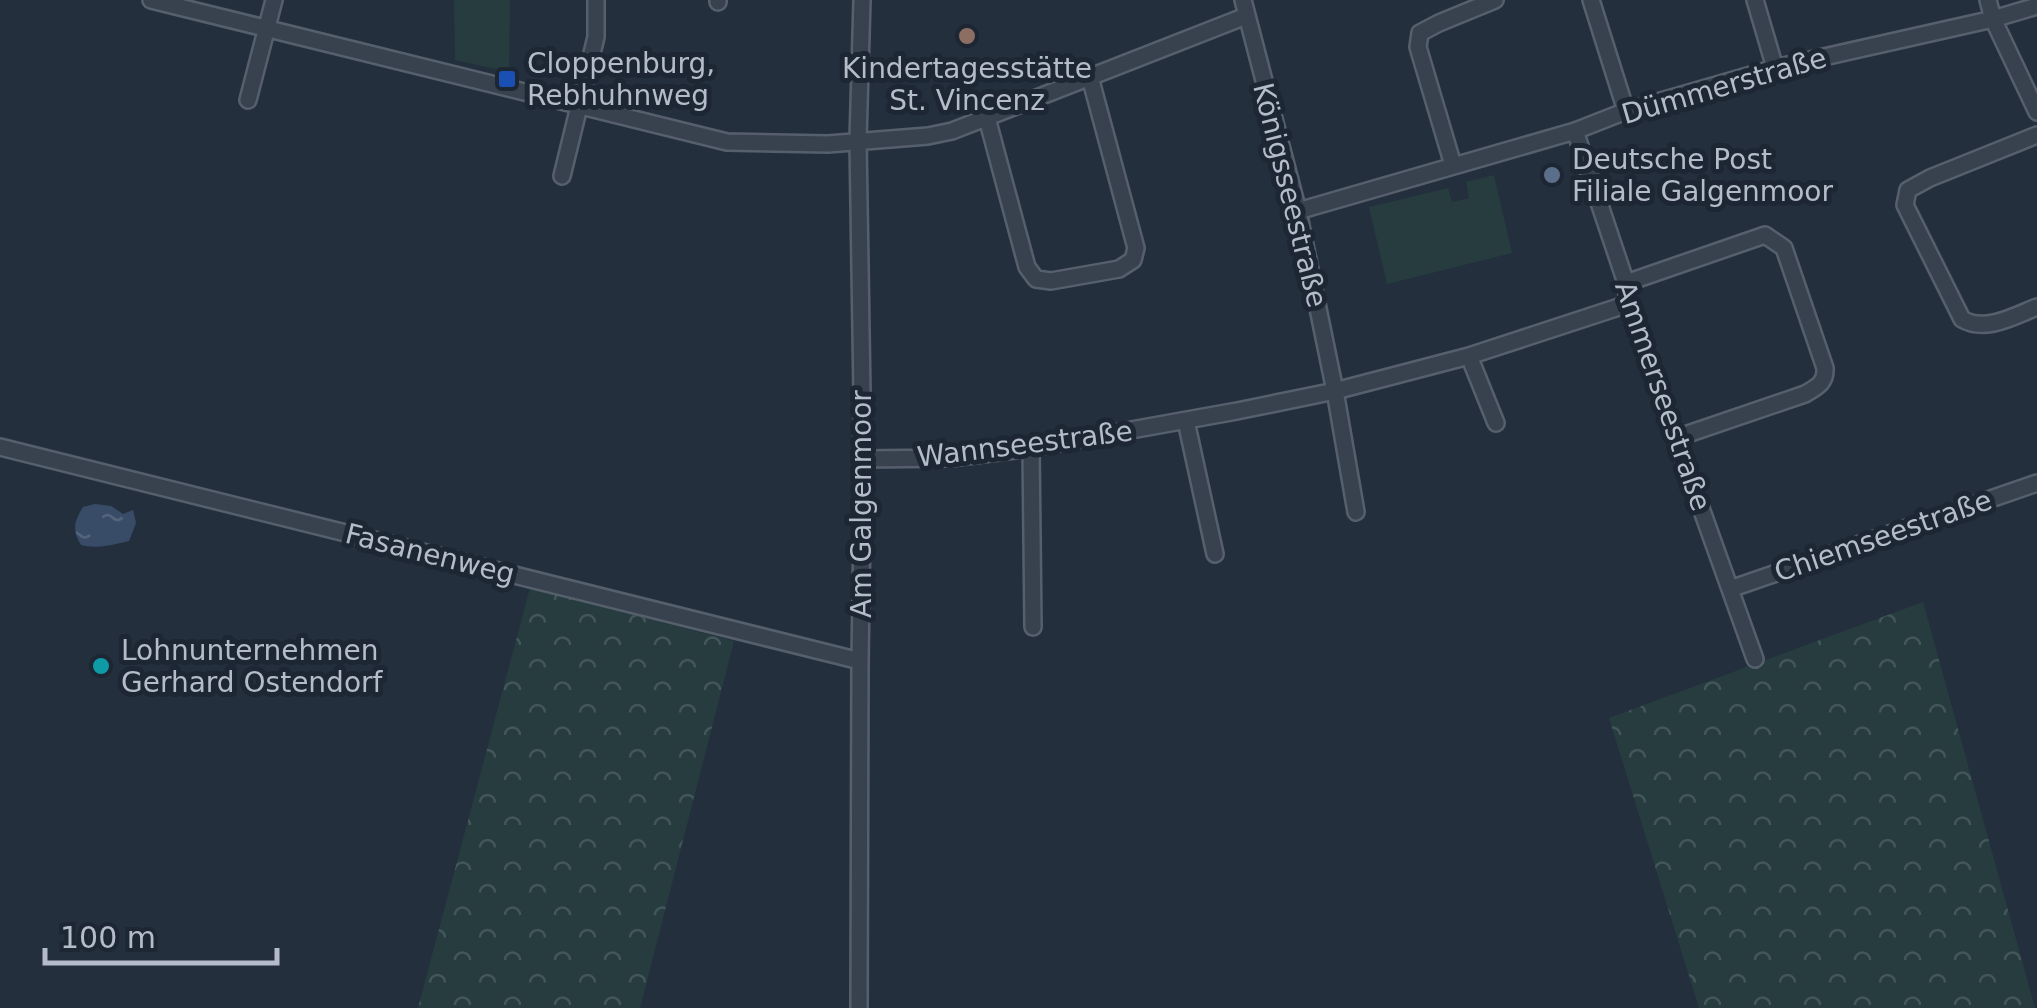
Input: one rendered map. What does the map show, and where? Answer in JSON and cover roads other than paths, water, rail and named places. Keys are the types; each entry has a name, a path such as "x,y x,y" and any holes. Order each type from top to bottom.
{"street":[{"path":"152,0 726,142 828,144 952,131 1090,77 1244,8"},
{"path":"248,100 274,0"},
{"path":"562,176 596,37 596,0"},
{"name":"Am Galgenmoor","path":"859,1008 863,459 858,140 862,0"},
{"path":"1453,165 1418,48 1420,34 1438,22 1494,0"},
{"path":"1591,0 1626,112"},
{"path":"1755,0 1775,68"},
{"path":"1988,0 1992,19 2037,112"},
{"name":"Dümmerstraße","path":"1298,211 1775,68 2037,6"},
{"name":"Königsseestraße","path":"1244,8 1298,211 1336,390 1356,512"},
{"path":"986,118 1028,267 1036,279 1051,281 1118,270 1133,260 1136,248 1090,77"},
{"name":"Ammerseestraße","path":"1575,131 1626,283 1628,304 1754,659"},
{"path":"2037,135 1930,178 1908,190 1905,205 1962,320 1973,326 1986,326 2037,307"},
{"path":"1626,283 1765,235 1784,248 1825,368 1826,376 1820,386 1805,394 1676,438"},
{"name":"Wannseestraße","path":"863,459 950,458 1186,422 1469,356 1628,304"},
{"path":"1469,356 1496,423"},
{"path":"1186,422 1214,554"},
{"name":"Fasanenweg","path":"0,448 860,661"},
{"path":"1032,448 1033,626"},
{"name":"Chiemseestraße","path":"1730,589 2037,483"}],"water":[{"path":"111,506 123,514 133,510 136,523 129,541 99,547 81,545 76,522 83,507"}],"place":[{"name":"Kindertagesstätte St. Vincenz","path":"967,36"},
{"name":"Cloppenburg, Rebhuhnweg","path":"507,79"},
{"name":"Deutsche Post Filiale Galgenmoor","path":"1552,175"},
{"name":"Lohnunternehmen Gerhard Ostendorf","path":"101,666"}]}
